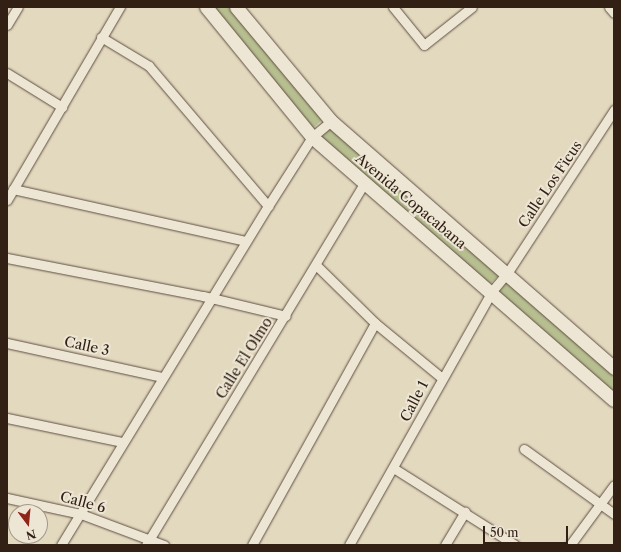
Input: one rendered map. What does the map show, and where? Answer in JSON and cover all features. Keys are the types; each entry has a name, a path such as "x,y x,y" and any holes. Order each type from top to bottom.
{"main road":[{"name":"Avenida Copacabana","path":"206,7 312,137 492,291 614,400"},
{"name":"Avenida Copacabana","path":"236,7 331,121 508,272 614,368"}],"street":[{"path":"7,25 18,7"},
{"path":"7,200 101,37 120,7"},
{"path":"392,7 424,45 472,7"},
{"path":"609,7 614,13"},
{"path":"101,37 148,66 268,206"},
{"path":"7,73 62,107"},
{"name":"Calle Los Ficus","path":"508,272 614,110"},
{"path":"61,545 81,514 161,377 268,206 312,137 331,121"},
{"name":"Calle El Olmo","path":"148,541 317,266 364,183"},
{"path":"13,189 246,241"},
{"path":"7,258 210,298 286,316"},
{"path":"317,266 375,323 442,378"},
{"name":"Calle 1","path":"349,545 395,469 442,378 492,291 508,272"},
{"path":"252,545 375,323"},
{"name":"Calle 3","path":"7,343 161,377"},
{"path":"7,418 122,442"},
{"path":"524,449 600,502 614,514"},
{"path":"395,469 515,545"},
{"path":"570,545 600,502 614,485"},
{"name":"Calle 6","path":"7,498 81,514 148,541 164,545"},
{"path":"445,545 465,512"}],"green space":[{"path":"212,7 230,7 323,119 312,129"},
{"path":"332,127 502,272 489,285 319,139"},
{"path":"510,278 614,372 614,396 498,293"}]}
